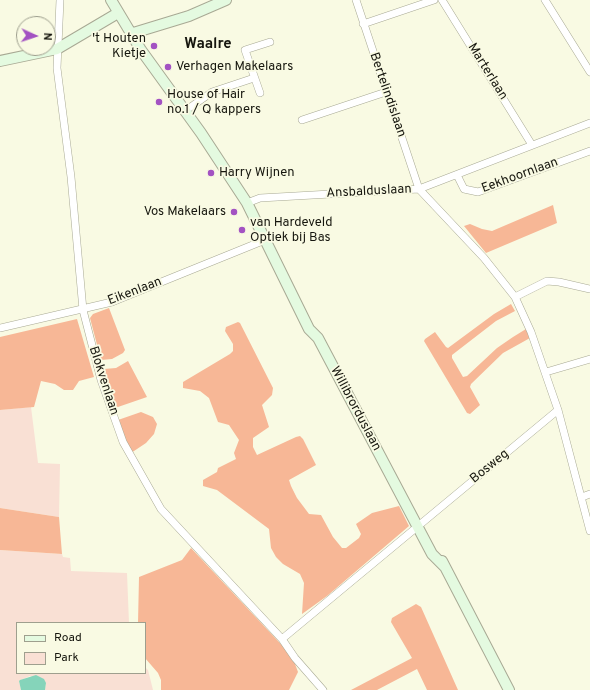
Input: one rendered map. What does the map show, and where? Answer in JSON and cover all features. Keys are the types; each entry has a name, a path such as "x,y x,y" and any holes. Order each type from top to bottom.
{"main road":[{"name":"Willibrorduslaan","path":"110,0 130,34 186,111 248,203 265,240 298,303 309,329 318,338 393,479 409,498 419,525 445,567 509,690"},
{"path":"130,34 189,16 226,0"},
{"path":"0,61 57,49 118,14"}],"street":[{"name":"Blokvenlaan","path":"60,0 57,49 83,310 101,380 123,442 161,509 282,639 295,658 323,690"},
{"name":"Bertelindislaan","path":"356,0 419,189"},
{"path":"363,24 434,0"},
{"name":"Marterlaan","path":"442,0 532,144"},
{"path":"544,0 590,72"},
{"path":"260,93 245,50 270,42"},
{"path":"186,111 212,92 254,78"},
{"path":"302,120 386,92"},
{"name":"Eekhoornlaan","path":"419,189 457,176 532,144 590,123"},
{"name":"Eekhoornlaan","path":"457,176 464,189 478,192 590,151"},
{"name":"Ansbalduslaan","path":"248,203 260,198 419,189 484,258 515,297 531,332 546,372 558,410 590,531"},
{"name":"Eikenlaan","path":"0,328 83,310 112,302 265,240"},
{"path":"515,297 546,281 559,282 590,289"},
{"path":"546,372 590,359"},
{"name":"Bosweg","path":"282,639 305,622 558,410"},
{"path":"582,497 590,494"}],"green space":[{"path":"31,407 38,463 60,464 59,517 0,508 0,410"},
{"path":"0,550 62,554 63,557 70,558 71,571 127,573 129,622 16,622 16,674 146,674 146,668 148,670 153,690 45,690 46,683 30,676 19,681 21,690 0,690"}],"shaded area":[{"path":"553,205 557,223 486,253 464,226 470,224 492,231"},
{"path":"511,304 515,311 496,321 452,355 452,358 463,377 467,376 497,348 526,329 530,338 503,353 471,384 470,387 480,405 470,414 467,413 424,341 435,332 448,348 494,314"},
{"path":"109,308 125,350 123,353 112,359 101,360 90,318 93,314"},
{"path":"77,319 94,377 79,381 73,390 64,390 55,384 41,381 34,407 0,410 0,337"},
{"path":"238,322 240,323 273,388 272,395 262,405 269,427 253,438 253,447 257,455 296,437 300,436 303,439 316,465 289,480 291,486 297,498 309,514 321,515 333,537 342,548 346,548 359,538 361,534 356,524 372,513 399,506 409,526 327,596 302,614 304,583 300,574 283,564 276,557 271,548 269,529 217,490 203,486 203,480 217,472 218,468 236,459 234,453 239,440 229,425 218,422 209,398 200,391 183,388 183,382 233,351 233,344 225,331 226,327"},
{"path":"128,361 147,397 115,408 104,369 116,368"},
{"path":"141,412 153,417 157,424 154,434 146,443 131,453 118,420"},
{"path":"0,508 59,517 62,554 0,550"},
{"path":"191,548 292,656 298,672 289,690 161,690 161,680 158,673 146,659 146,622 138,622 139,577 182,560"},
{"path":"416,604 421,607 458,690 427,690 417,669 377,690 351,690 412,658 391,622 392,618"}],"water":[{"path":"36,675 44,679 46,683 45,690 21,690 20,680"}],"place":[{"name":"'t Houten Kietje","path":"154,46"},
{"name":"Verhagen Makelaars","path":"168,67"},
{"name":"House of Hair no.1 / Q kappers","path":"159,102"},
{"name":"Harry Wijnen","path":"211,173"},
{"name":"Vos Makelaars","path":"234,212"},
{"name":"van Hardeveld Optiek bij Bas","path":"242,230"}],"district":[{"name":"Waalre","path":"208,45"}]}
